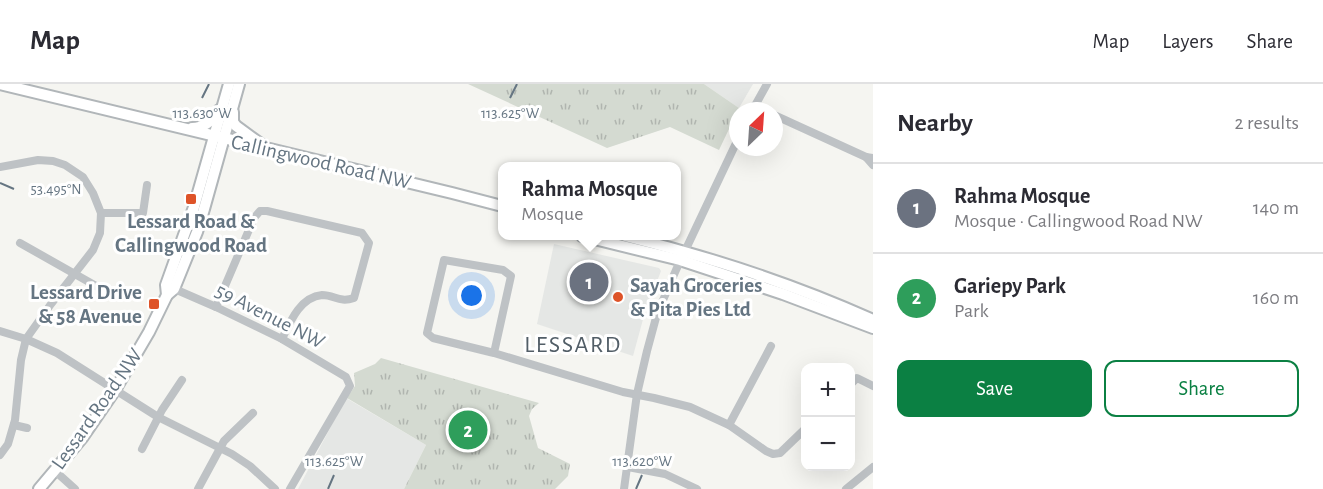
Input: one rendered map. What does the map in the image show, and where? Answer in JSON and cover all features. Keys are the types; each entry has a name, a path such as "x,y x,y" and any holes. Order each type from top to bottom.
{"main road":[{"name":"Callingwood Road NW","path":"0,84 498,205"},
{"path":"229,84 229,102 233,122 268,149"},
{"path":"177,127 196,129 207,124 229,102 239,84"},
{"name":"Lessard Road NW","path":"39,489 82,438 115,390 145,340 169,290 229,102"},
{"path":"602,240 682,256 778,281 873,320"},
{"path":"636,240 873,328"}],"street":[{"path":"756,102 767,84"},
{"path":"783,119 869,158 873,165"},
{"path":"624,489 638,394 657,314 730,156"},
{"path":"0,167 38,160 65,165 83,177 101,213 100,233 93,250 26,339 21,360 14,425 8,444 0,455"},
{"path":"101,213 143,213 147,185"},
{"path":"216,307 254,218 260,211 362,233 369,243 354,298 346,301 323,295 310,299 295,313 282,339"},
{"path":"20,243 112,295"},
{"path":"494,353 511,276 503,270 444,260 427,333 433,338 494,353 623,392 690,407 729,425 773,454 780,453 801,433"},
{"name":"59 Avenue NW","path":"169,290 216,307 282,339 345,377 350,386 290,489"},
{"path":"0,331 26,339 57,353 158,417 220,447 250,466 275,489"},
{"path":"729,425 771,346"},
{"path":"142,449 158,417 182,380"},
{"path":"855,380 873,386"},
{"path":"198,489 227,437 253,413"},
{"path":"14,425 27,428"},
{"path":"628,467 665,474 697,489"},
{"path":"846,489 869,475 873,467"},
{"path":"55,471 75,489"}],"shaded area":[{"path":"704,84 753,84 742,102 730,102"},
{"path":"554,244 659,268 661,271 645,312 633,356 537,324"},
{"path":"346,398 426,445 404,489 298,489"}],"green space":[{"path":"468,84 704,84 730,102 729,129 719,150 670,127 607,148"},
{"path":"381,358 539,403 532,409 529,416 538,448 570,464 568,476 555,489 404,489 426,445 347,398 355,386 354,373 375,364"}],"place":[{"name":"Lessard Road & Callingwood Road","path":"191,199"},
{"name":"Rahma Mosque","path":"589,282"},
{"name":"Sayah Groceries & Pita Pies Ltd","path":"618,297"},
{"name":"Lessard Drive & 58 Avenue","path":"154,304"},
{"name":"Gariepy Park","path":"468,430"}],"district":[{"name":"LESSARD","path":"573,345"}]}
